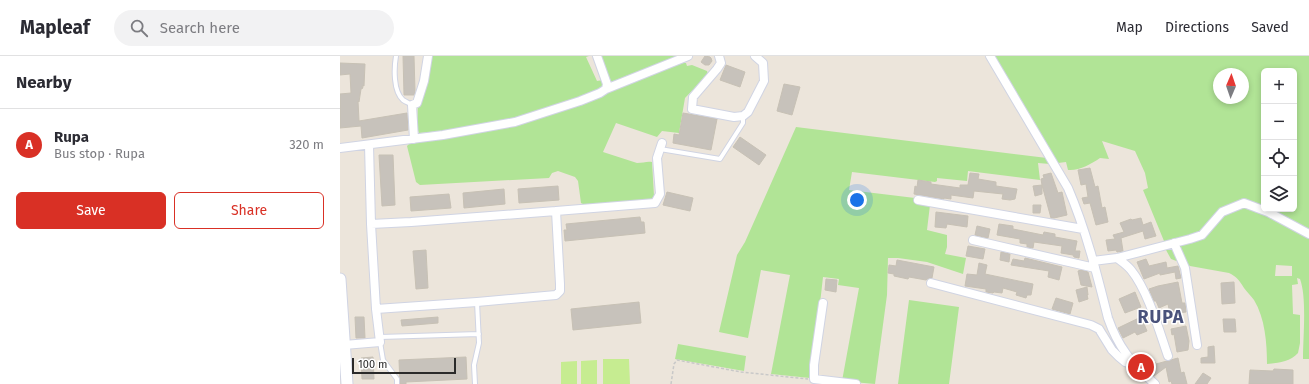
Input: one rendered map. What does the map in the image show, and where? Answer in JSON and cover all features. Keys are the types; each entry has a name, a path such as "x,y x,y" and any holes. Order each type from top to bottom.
{"main road":[{"path":"340,279 347,384"}],"street":[{"path":"414,139 412,105 416,103 424,81 428,56"},
{"path":"597,56 607,84 606,89"},
{"path":"340,148 475,130 515,122 580,101 688,56"},
{"path":"719,56 721,63 718,69 693,97 692,109 734,117 743,116 748,112 764,81 763,62 754,56"},
{"path":"990,56 1073,198 1094,264 1112,331 1120,346 1134,365 1155,384"},
{"path":"344,345 379,340 371,224 370,145"},
{"path":"371,224 655,203 660,194 657,158 661,146"},
{"path":"918,200 1083,229"},
{"path":"972,240 1094,264 1174,244 1202,235 1222,212 1244,203 1268,212 1309,234"},
{"path":"376,309 556,295 560,291 556,211"},
{"path":"1174,244 1185,268 1197,345"},
{"path":"1117,258 1131,269 1139,282 1150,306 1168,356"},
{"path":"931,283 1091,325 1099,329 1112,350 1119,357 1125,362 1134,365"},
{"path":"824,303 814,365 814,379 856,384"}],"lane":[{"path":"396,56 395,78 398,93 403,99 412,105"},
{"path":"661,146 720,159 743,123 743,116"},
{"path":"475,384 474,365 479,343 477,302"},
{"path":"397,384 397,379 383,360 379,340 478,334"}],"path":[{"path":"670,384 674,364 677,360 741,372 814,379"}],"green space":[{"path":"430,56 589,56 586,57 597,81 603,80 603,86 600,90 575,100 510,120 442,131 419,133 417,128 418,101"},
{"path":"600,56 680,56 616,83 611,81 606,73"},
{"path":"994,56 1309,56 1309,359 1303,359 1304,307 1300,279 1297,278 1298,284 1292,285 1293,314 1300,315 1300,343 1298,353 1288,360 1267,364 1266,339 1261,315 1254,300 1238,279 1229,273 1190,266 1171,259 1166,250 1185,243 1164,241 1143,190 1148,188 1145,173 1135,151 1102,141 1109,159 1100,158 1085,167 1072,170 1068,170 1066,162 1058,163","holes":["1276,265 1292,266 1292,276 1275,276"]},
{"path":"682,63 686,63 687,66 692,65 707,71 708,74 685,98 679,133 662,131 657,137 616,123 603,152 637,163 652,162 654,196 651,200 585,205 581,203 578,181 575,177 558,171 552,173 549,178 420,185 416,182 407,146 409,144 505,127 595,98"},
{"path":"796,127 1047,158 1050,164 1038,163 1040,180 968,171 967,181 937,178 937,181 935,182 852,172 849,190 915,198 915,203 930,205 927,230 947,235 947,247 945,254 966,258 963,274 927,262 888,258 887,295 875,384 842,381 859,288 838,285 839,279 823,277 812,374 810,378 771,374 790,275 761,270 748,338 719,332 737,255 745,242"},
{"path":"909,300 959,307 949,384 898,384"},
{"path":"678,344 746,356 744,371 675,359"},
{"path":"603,359 629,359 630,384 603,384"},
{"path":"597,360 597,384 581,384 581,361"},
{"path":"577,361 577,384 561,384 561,362"}],"building":[{"path":"403,56 414,56 414,95 404,95"},
{"path":"705,56 711,58 712,61 709,65 705,65 701,62"},
{"path":"340,63 365,64 364,86 362,86 363,88 361,89 359,102 358,101 359,121 407,113 408,130 362,138 361,126 340,128 340,94 351,93 350,74 340,75"},
{"path":"726,65 745,72 740,87 720,80"},
{"path":"784,84 800,87 792,115 777,111"},
{"path":"683,113 717,119 711,150 673,143 674,134 679,135"},
{"path":"740,137 766,155 759,165 733,147"},
{"path":"379,155 393,155 395,205 382,206"},
{"path":"1090,168 1095,187 1098,186 1102,208 1105,207 1108,222 1096,225 1090,203 1084,204 1082,198 1088,197 1086,184 1081,185 1078,170"},
{"path":"970,173 979,174 978,179 996,182 996,186 1017,189 1015,199 1002,199 1003,194 974,191 973,198 951,195 951,199 944,199 914,194 915,186 917,187 918,180 931,182 931,184 960,188 960,185 968,185"},
{"path":"1051,173 1058,193 1062,192 1067,215 1051,218 1041,179 1044,178 1043,175"},
{"path":"1042,185 1042,194 1035,196 1033,186"},
{"path":"558,186 559,200 519,203 518,189"},
{"path":"504,189 505,204 464,208 463,193"},
{"path":"667,192 693,198 690,211 663,205"},
{"path":"449,194 451,208 411,211 410,197"},
{"path":"1033,205 1041,205 1040,213 1033,213"},
{"path":"936,212 968,216 967,227 947,224 946,228 935,227"},
{"path":"640,217 641,222 644,222 645,233 565,241 564,230 567,230 566,224"},
{"path":"1141,218 1143,225 1151,222 1156,236 1145,239 1143,231 1121,238 1123,251 1108,251 1106,240 1115,239 1113,235 1124,232 1120,223 1131,219"},
{"path":"999,224 1013,226 1013,229 1043,235 1044,232 1055,234 1055,237 1077,241 1075,251 1080,251 1079,258 1074,257 1073,255 1061,253 1062,246 1034,242 1033,248 1027,247 1027,244 1020,243 1020,239 997,235"},
{"path":"977,226 990,229 988,238 975,235"},
{"path":"968,246 985,249 983,259 966,256"},
{"path":"426,250 428,288 416,289 413,251"},
{"path":"1001,252 1010,254 1009,262 1000,260"},
{"path":"1025,258 1062,267 1059,280 1048,277 1049,271 1011,265 1013,259 1024,261"},
{"path":"1146,259 1149,266 1166,262 1167,268 1178,266 1181,278 1176,279 1175,272 1160,275 1160,273 1144,279 1137,262"},
{"path":"897,260 934,267 932,278 926,280 909,277 908,279 888,273 889,265 896,266"},
{"path":"979,263 987,265 985,274 1033,284 1031,295 1027,295 1026,298 1016,295 1017,292 1003,288 1002,293 993,293 986,292 986,289 965,286 967,274 977,275"},
{"path":"1081,270 1088,272 1092,287 1081,285 1078,271"},
{"path":"826,279 837,280 836,292 825,290"},
{"path":"1178,282 1182,303 1185,303 1186,312 1170,314 1168,304 1159,308 1149,289"},
{"path":"1234,282 1235,303 1222,304 1221,283"},
{"path":"1087,287 1088,299 1079,302 1076,290"},
{"path":"1135,292 1141,307 1125,313 1119,299"},
{"path":"1056,298 1073,303 1070,314 1052,309"},
{"path":"639,302 641,323 573,330 571,309"},
{"path":"355,317 364,317 365,338 356,338"},
{"path":"438,317 438,323 402,326 401,320"},
{"path":"1141,317 1147,331 1137,335 1135,332 1123,338 1118,328"},
{"path":"1223,319 1235,319 1236,332 1224,332"},
{"path":"1186,326 1189,341 1188,350 1177,352 1174,334 1172,335 1171,329"},
{"path":"1214,346 1215,363 1201,363 1201,358 1208,357 1208,347"},
{"path":"1147,356 1151,360 1153,359 1156,364 1178,358 1181,373 1184,372 1187,384 1172,384 1171,381 1169,382 1166,367 1154,376 1142,360"},
{"path":"373,357 374,379 362,379 361,358"},
{"path":"466,357 467,379 406,382 406,384 400,384 399,360"},
{"path":"1274,369 1293,370 1293,384 1249,384 1250,370 1273,371"},
{"path":"1203,373 1211,378 1207,384 1195,384"}],"place":[{"name":"Rupa","path":"1141,367"}],"district":[{"name":"RUPA","path":"1161,317"}]}
